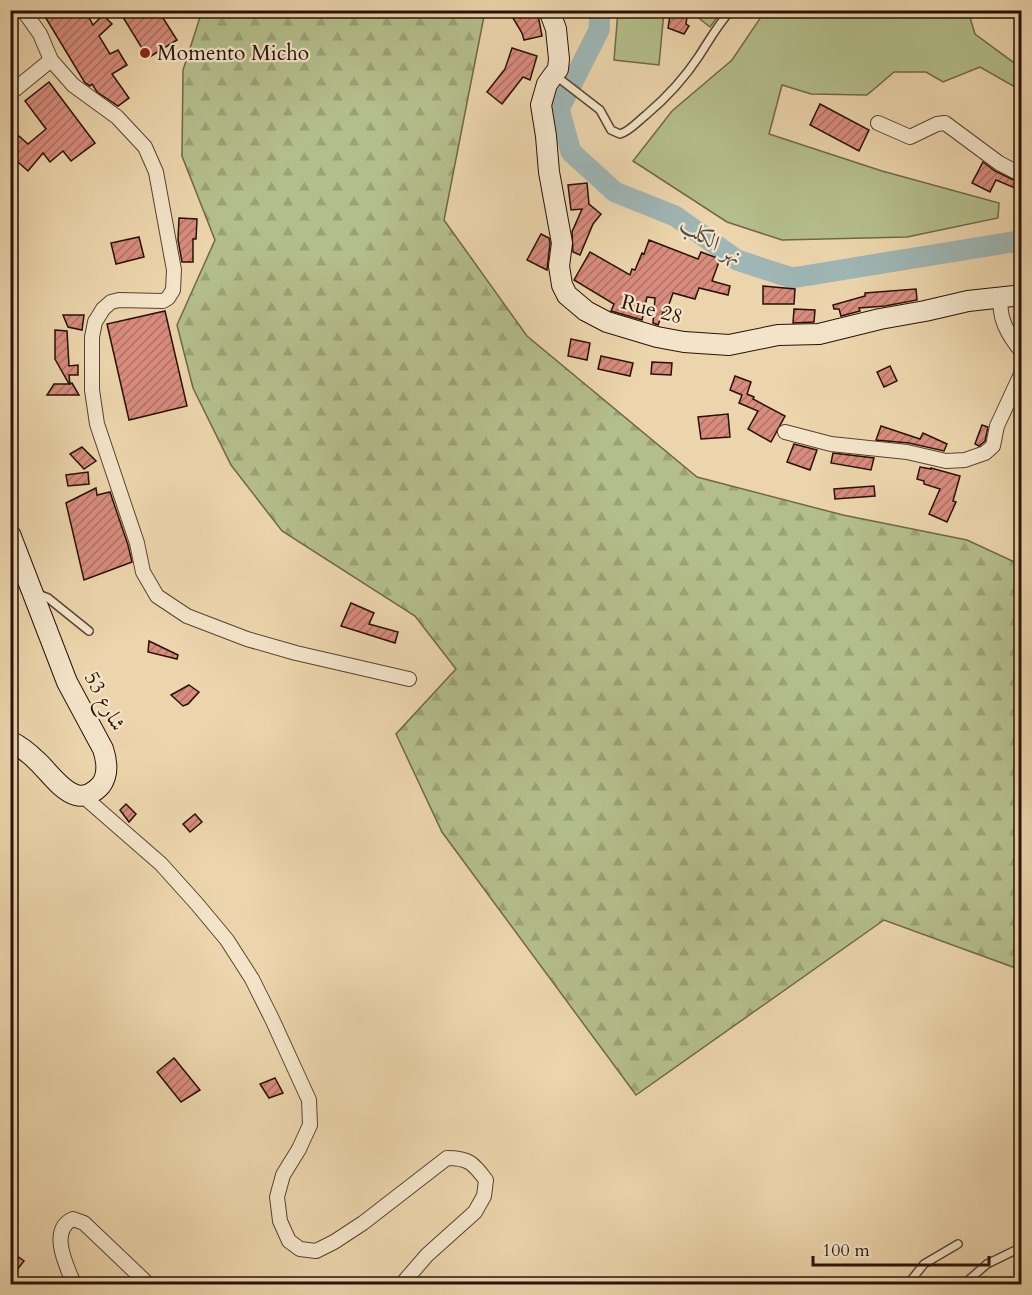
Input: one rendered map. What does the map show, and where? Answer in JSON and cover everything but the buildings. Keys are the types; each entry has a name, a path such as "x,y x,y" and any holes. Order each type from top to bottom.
{"street":[{"path":"23,10 39,34 51,60 73,84 117,117 145,147 156,172 174,270 173,290 163,301 119,300 111,302 103,309 95,322 92,337 92,390 96,424 136,543 143,572 150,585 157,596 187,616 247,639 296,653 409,679"},
{"name":"Rue 28","path":"549,10 559,51 558,78 547,84 541,105 549,172 562,243 559,266 562,285 572,300 596,317 657,337 693,343 729,345 778,335 830,332 880,319 1022,295"},
{"path":"13,91 51,60"},
{"path":"878,123 910,137 937,124 945,123 999,163 1022,175"},
{"path":"1001,297 1001,316 1022,352"},
{"path":"785,432 831,444 907,453 946,461 965,460 985,453 993,446 997,426 1022,372"},
{"name":"شارع 53","path":"10,534 67,682 96,733 107,759 107,769 100,786 83,796"},
{"path":"10,741 36,760 71,793 83,796 161,864 227,940 252,979 309,1100 310,1125 283,1175 277,1197 280,1221 289,1241 300,1249 316,1251 334,1242 363,1224 447,1158 463,1158 477,1168 486,1180 484,1196 475,1212 427,1255 402,1284"},
{"path":"74,1284 67,1267 60,1237 63,1227 73,1219 84,1223 148,1284"}],"lane":[{"path":"558,78 605,115 611,130 620,134 627,132 683,79 700,56 713,31 731,10"},
{"path":"32,591 48,598 89,631"},
{"path":"908,1284 924,1264 958,1244"},
{"path":"964,1284 987,1264 1022,1247"}],"green space":[{"path":"202,11 485,11 444,220 527,336 697,477 843,515 967,540 1021,565 1021,970 884,920 636,1095 442,832 396,734 456,669 415,616 282,531 231,465 193,388 177,325 215,240 182,156 183,70"},
{"path":"618,11 664,11 659,65 614,60"},
{"path":"690,11 722,11 710,27"},
{"path":"765,11 968,11 975,34 1021,68 1021,75 1015,87 980,67 943,82 926,72 894,72 867,95 811,94 782,85 769,134 882,171 999,203 998,218 907,237 782,240 727,222 633,161 672,111 732,60"}],"waterway":[{"name":"نهر الكلب","path":"600,10 599,30 559,109 571,152 615,192 675,216 737,260 792,278 1012,242 1022,243"}],"place":[{"name":"Momento Micho","path":"145,53"}]}
